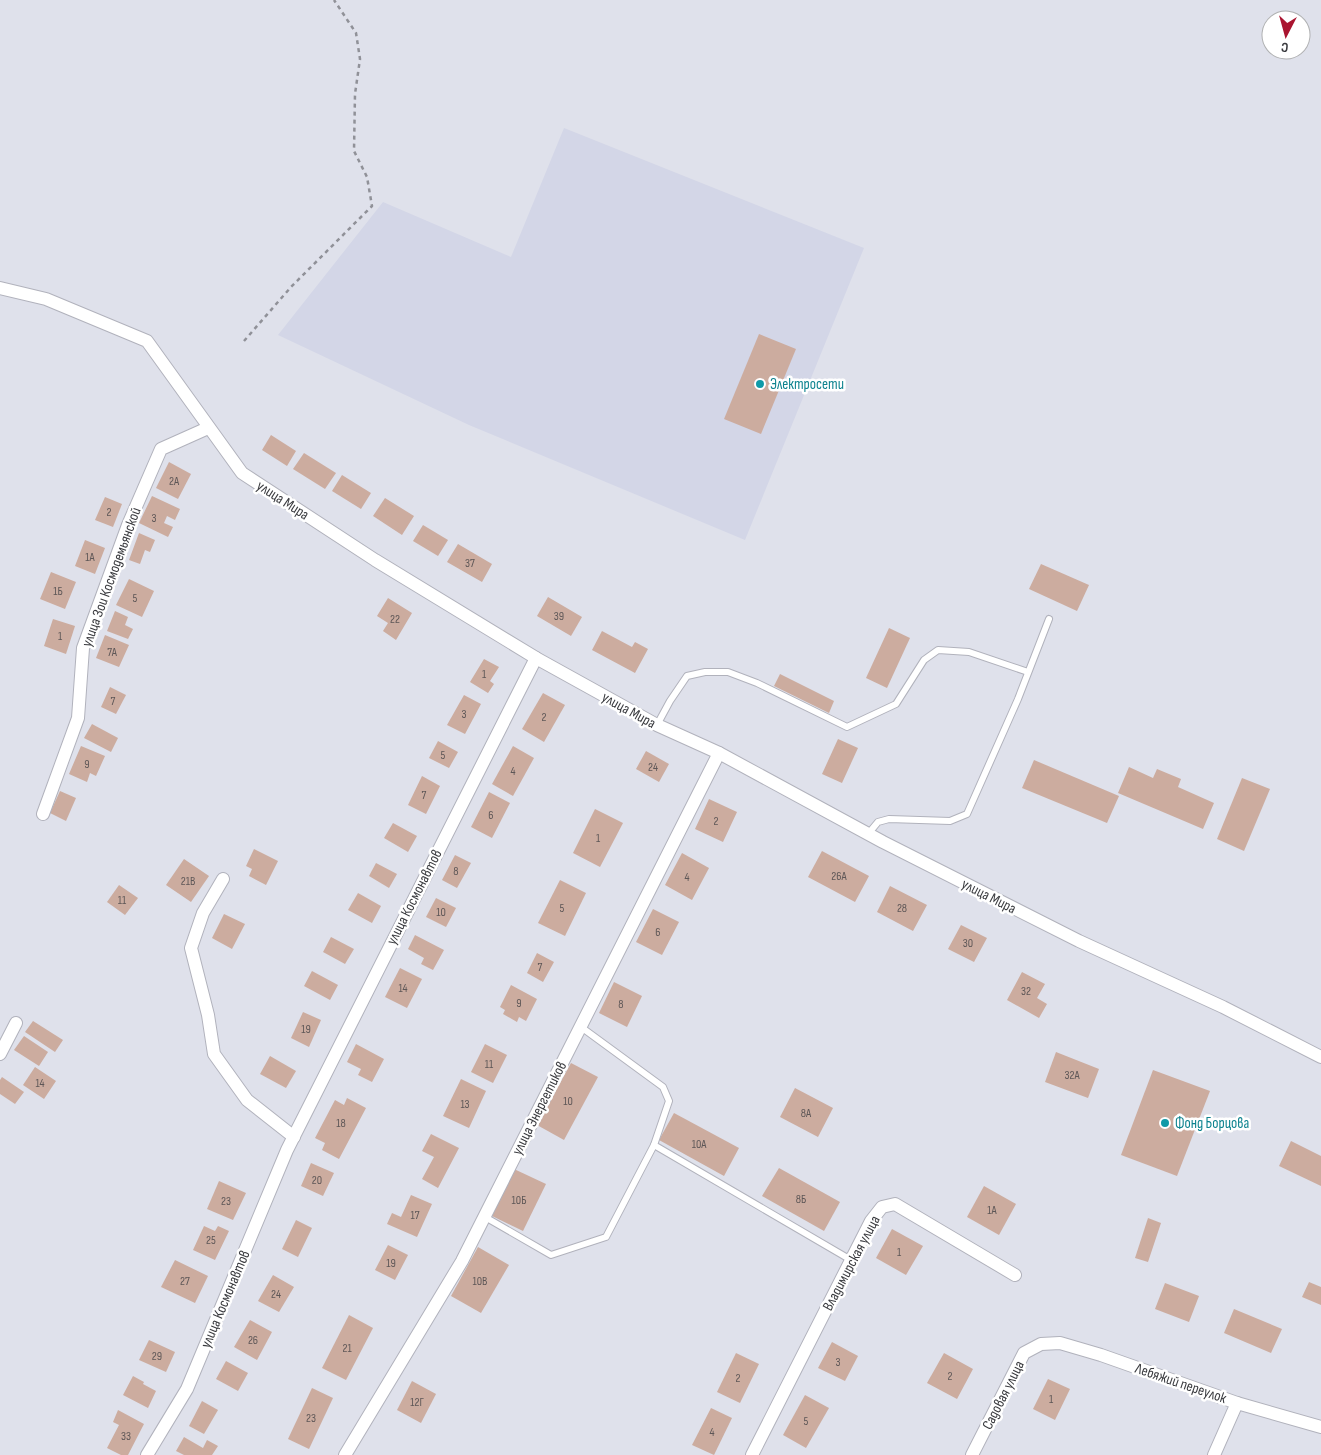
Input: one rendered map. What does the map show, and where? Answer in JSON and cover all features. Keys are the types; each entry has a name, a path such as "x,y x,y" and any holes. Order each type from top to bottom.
{"street":[{"name":"улица Мира","path":"0,288 46,299 147,341 242,474 375,560 536,658 657,726 719,753 868,834 1079,941 1223,1007 1321,1057"},
{"name":"улица Зои Космодемьянской","path":"43,814 78,718 84,648 128,525 161,449 208,428"},
{"name":"улица Космонавтов","path":"147,1455 187,1389 294,1137 536,658"},
{"name":"улица Энергетиков","path":"345,1455 462,1261 719,753"},
{"path":"223,879 203,913 191,948 208,1015 214,1054 247,1100 294,1137"},
{"path":"0,1054 16,1023"},
{"name":"Владимирская улица","path":"752,1455 871,1221 882,1207 895,1204 1015,1275"},
{"name":"Лебяжий переулок","path":"1041,1344 1060,1343 1101,1355 1237,1403 1321,1427"},
{"name":"Садовая улица","path":"972,1455 1024,1353 1041,1344"},
{"path":"1214,1455 1237,1403"}],"lane":[{"path":"868,834 878,822 889,819 950,821 967,814 1018,699 1049,619"},
{"path":"657,726 670,701 687,676 705,672 728,672 847,727 896,704 924,660 938,650 969,652 1028,672"},
{"path":"485,1217 551,1255 606,1237 654,1145 669,1101 664,1087 581,1027"},
{"path":"654,1145 851,1260"}],"path":[{"path":"244,341 290,287 372,206 367,177 354,151 355,94 360,59 356,33 334,0"}],"shaded area":[{"path":"564,128 864,248 745,540 469,425 278,335 383,202 511,257"}],"building":[{"name":"Электросети","path":"759,334 796,349 761,434 724,419"},
{"path":"271,435 296,451 287,466 262,450"},
{"path":"304,453 336,473 325,489 293,469"},
{"path":"169,462 191,474 178,499 156,488"},
{"path":"342,475 371,493 361,509 332,491"},
{"path":"152,496 180,509 175,520 167,516 164,523 173,527 168,537 139,523"},
{"path":"105,497 122,504 113,527 95,520"},
{"path":"385,498 414,516 402,535 373,516"},
{"path":"423,525 448,540 438,556 413,541"},
{"path":"139,533 155,540 150,552 145,550 140,564 129,560"},
{"path":"85,540 105,548 95,574 75,566"},
{"path":"458,544 492,564 482,582 447,562"},
{"path":"1041,564 1089,585 1077,611 1029,589"},
{"path":"51,572 76,582 65,609 40,599"},
{"path":"129,579 154,591 142,617 116,605"},
{"path":"548,597 582,617 571,636 537,616"},
{"path":"388,598 412,613 396,640 383,631 388,623 377,616"},
{"path":"115,611 128,617 125,625 133,629 128,639 107,631"},
{"path":"53,619 75,626 66,654 44,646"},
{"path":"889,628 910,638 887,688 866,678"},
{"path":"602,631 632,647 635,642 648,649 635,673 592,650"},
{"path":"105,635 129,645 119,667 96,658"},
{"path":"484,659 499,667 490,681 494,684 488,693 470,682"},
{"path":"780,674 834,701 829,713 774,686"},
{"path":"110,687 126,695 116,714 101,707"},
{"path":"543,693 565,705 544,742 522,729"},
{"path":"464,695 481,704 465,734 447,725"},
{"path":"92,724 118,738 111,752 84,738"},
{"path":"838,739 858,748 842,783 822,774"},
{"path":"438,741 458,752 449,768 429,758"},
{"path":"81,746 105,756 96,776 90,773 87,782 69,774"},
{"path":"513,746 534,758 513,796 492,784"},
{"path":"646,751 669,764 659,782 636,769"},
{"path":"1034,760 1119,796 1107,823 1022,788"},
{"path":"1129,767 1153,778 1157,769 1181,779 1178,787 1214,803 1203,829 1118,793"},
{"path":"422,776 440,786 426,814 408,805"},
{"path":"1242,778 1270,789 1244,851 1217,839"},
{"path":"60,791 76,798 66,821 50,813"},
{"path":"489,792 510,803 492,838 471,827"},
{"path":"709,799 737,812 723,842 695,829"},
{"path":"595,809 623,823 600,867 573,853"},
{"path":"393,823 417,836 408,852 384,838"},
{"path":"254,849 278,861 266,885 249,876 252,869 246,866"},
{"path":"822,851 869,876 855,902 808,877"},
{"path":"682,853 709,868 692,900 665,885"},
{"path":"455,855 471,863 457,888 442,880"},
{"path":"184,859 209,876 191,902 166,885"},
{"path":"376,863 397,874 389,888 369,876"},
{"path":"560,880 586,893 565,936 538,923"},
{"path":"119,885 138,898 125,915 107,902"},
{"path":"890,886 927,905 913,931 877,912"},
{"path":"358,893 381,906 372,923 348,910"},
{"path":"436,898 456,908 446,927 426,917"},
{"path":"653,909 679,922 662,955 636,942"},
{"path":"224,914 245,924 232,949 212,938"},
{"path":"961,925 987,938 974,962 948,949"},
{"path":"415,935 444,950 433,970 421,964 424,958 408,949"},
{"path":"331,937 354,949 345,964 323,952"},
{"path":"537,953 554,962 543,982 527,973"},
{"path":"400,968 422,979 407,1008 385,997"},
{"path":"312,971 338,985 330,1000 304,986"},
{"path":"1022,972 1045,984 1037,998 1047,1004 1039,1018 1007,1000"},
{"path":"614,982 642,996 627,1027 599,1013"},
{"path":"511,985 537,999 526,1021 519,1017 517,1022 503,1014 505,1010 500,1007"},
{"path":"303,1012 321,1020 309,1047 291,1038"},
{"path":"33,1021 63,1040 55,1052 25,1032"},
{"path":"24,1036 48,1052 39,1066 14,1050"},
{"path":"356,1044 384,1059 372,1082 358,1075 361,1069 347,1062"},
{"path":"485,1044 507,1055 493,1083 471,1072"},
{"path":"1056,1052 1099,1069 1088,1098 1045,1082"},
{"path":"270,1056 296,1071 286,1088 260,1074"},
{"path":"571,1063 598,1077 564,1140 537,1125"},
{"path":"35,1067 56,1081 44,1099 23,1085"},
{"name":"Фонд Борцова","path":"1153,1070 1210,1091 1177,1176 1121,1155"},
{"path":"2,1077 24,1092 15,1104 0,1094 0,1080"},
{"path":"461,1079 486,1091 469,1128 443,1116"},
{"path":"795,1088 833,1108 818,1137 780,1117"},
{"path":"347,1098 366,1108 339,1159 322,1150 325,1143 315,1138 335,1100 344,1105"},
{"path":"674,1113 739,1148 724,1176 659,1140"},
{"path":"431,1134 459,1148 438,1188 422,1179 434,1157 422,1151"},
{"path":"1291,1141 1321,1156 1321,1186 1279,1166"},
{"path":"311,1163 334,1173 323,1196 301,1186"},
{"path":"779,1168 840,1202 824,1231 762,1196"},
{"path":"514,1169 546,1184 523,1231 492,1216"},
{"path":"219,1181 246,1193 233,1220 207,1209"},
{"path":"984,1186 1016,1204 999,1235 967,1217"},
{"path":"411,1195 432,1204 417,1237 387,1224 392,1213 401,1217"},
{"path":"1148,1218 1161,1223 1148,1262 1135,1258"},
{"path":"296,1220 312,1228 298,1257 282,1249"},
{"path":"204,1226 215,1231 218,1226 229,1231 215,1260 193,1250"},
{"path":"892,1229 923,1246 906,1275 876,1258"},
{"path":"388,1245 408,1255 395,1280 375,1270"},
{"path":"478,1247 509,1265 481,1313 451,1296"},
{"path":"175,1260 208,1276 195,1303 161,1287"},
{"path":"273,1275 294,1287 279,1312 258,1301"},
{"path":"1309,1282 1321,1287 1321,1305 1302,1297"},
{"path":"1165,1283 1199,1296 1189,1322 1155,1309"},
{"path":"1234,1309 1282,1329 1271,1353 1224,1333"},
{"path":"349,1315 373,1328 346,1380 322,1368"},
{"path":"250,1320 272,1332 257,1360 234,1347"},
{"path":"149,1340 175,1352 166,1372 139,1360"},
{"path":"832,1342 858,1356 845,1381 818,1368"},
{"path":"736,1353 759,1364 740,1403 717,1392"},
{"path":"944,1353 973,1369 957,1399 927,1383"},
{"path":"226,1361 248,1373 238,1391 216,1379"},
{"path":"133,1376 156,1391 148,1408 123,1395"},
{"path":"1048,1379 1070,1389 1055,1420 1033,1409"},
{"path":"412,1381 436,1394 421,1423 397,1410"},
{"path":"312,1388 333,1398 309,1449 288,1439"},
{"path":"805,1395 829,1408 806,1448 783,1435"},
{"path":"202,1401 218,1410 204,1434 189,1426"},
{"path":"711,1408 732,1418 714,1455 692,1445"},
{"path":"118,1410 144,1424 128,1455 121,1455 107,1448 119,1425 113,1422"},
{"path":"184,1437 203,1448 207,1440 218,1446 212,1455 184,1455 176,1451"}],"place":[{"name":"Электросети","path":"760,384"},
{"name":"Фонд Борцова","path":"1165,1123"}]}
